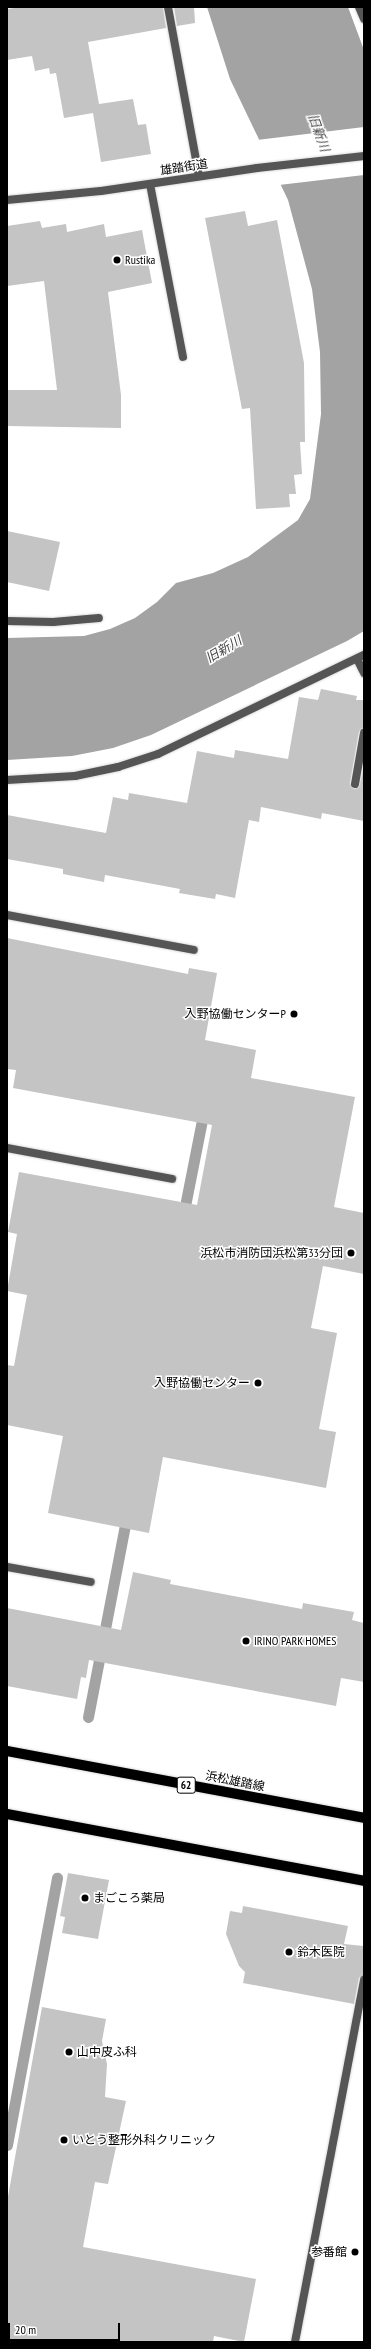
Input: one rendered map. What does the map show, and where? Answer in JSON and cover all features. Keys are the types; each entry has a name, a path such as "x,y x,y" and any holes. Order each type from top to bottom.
{"main road":[{"name":"浜松雄踏線","path":"7,1751 364,1818"},
{"path":"7,1814 364,1881"}],"street":[{"path":"168,7 199,176"},
{"path":"360,7 364,19"},
{"name":"雄踏街道","path":"7,200 52,197 257,168 364,156"},
{"path":"150,184 183,356"},
{"path":"7,621 53,622 99,618"},
{"path":"7,780 76,776 118,767 158,754 360,657 364,673"},
{"path":"355,784 364,733"},
{"path":"7,915 194,950"},
{"path":"7,1148 172,1179"},
{"path":"7,1567 91,1582"},
{"path":"295,2342 364,1980"}],"water":[{"name":"旧新川","path":"207,7 348,7 364,50 364,631 347,641 151,735 113,748 72,756 7,760 7,638 84,636 110,629 135,618 157,602 176,583 213,573 248,557 298,520 310,499 321,414 320,352 312,289 288,200 230,79"}],"pier":[{"path":"364,127 364,175 279,185 257,140"}],"building":[{"path":"22,7 163,7 166,28 88,42 99,104 133,99 138,125 146,124 151,154 101,162 93,113 64,118 56,73 50,74 49,68 35,71 32,56 7,60 7,9"},
{"path":"174,7 194,7 195,23 177,26"},
{"path":"245,211 248,226 277,220 304,363 305,442 300,442 302,474 294,475 296,494 289,494 290,507 256,509 250,408 242,409 205,218"},
{"path":"40,221 42,228 66,224 67,232 104,224 106,237 142,230 152,283 108,292 121,395 121,428 7,426 7,390 57,390 44,281 7,286 7,226"},
{"path":"7,531 60,542 49,591 7,582"},
{"path":"321,689 357,696 356,700 364,700 364,728 359,732 350,783 354,789 359,787 364,765 364,821 322,813 321,819 261,807 259,822 249,820 235,898 216,894 215,899 179,893 180,889 105,875 104,882 63,874 63,869 7,859 7,815 106,833 113,797 128,800 129,793 187,803 197,751 234,758 235,750 288,759 299,697 318,700"},
{"path":"7,938 188,974 189,968 217,973 205,1040 256,1050 251,1078 355,1097 334,1207 364,1213 364,1274 323,1266 311,1328 337,1333 319,1429 336,1432 326,1488 163,1457 149,1533 48,1513 63,1436 7,1425 7,1365 14,1366 27,1295 7,1291 17,1234 8,1232 19,1172 197,1205 212,1125 13,1088 16,1070 7,1069"},
{"name":"IRINO PARK HOMES","path":"133,1572 171,1580 170,1584 302,1609 303,1603 354,1612 352,1620 364,1623 364,1682 341,1678 336,1706 89,1660 86,1678 81,1677 77,1699 7,1686 7,1608 121,1630"},
{"name":"まごころ薬局","path":"68,1873 109,1880 98,1939 62,1933 65,1917 60,1916"},
{"name":"鈴木医院","path":"243,1906 348,1926 344,1944 364,1946 364,1974 359,1978 354,2004 243,1983 245,1972 239,1966 226,1934 230,1911 242,1913"},
{"path":"42,2007 106,2019 102,2041 107,2064 105,2097 126,2101 108,2184 95,2182 83,2247 256,2279 244,2342 214,2336 213,2342 7,2342 7,2202"}],"waterway":[{"path":"183,1216 204,1110"},
{"path":"88,1717 127,1514"},
{"path":"7,2145 57,1878"}],"place":[{"name":"Rustika","path":"117,260"},
{"name":"入野協働センターP","path":"294,1014"},
{"name":"浜松市消防団浜松第33分団","path":"351,1253"},
{"name":"入野協働センター","path":"258,1383"},
{"name":"IRINO PARK HOMES","path":"246,1641"},
{"name":"まごころ薬局","path":"85,1898"},
{"name":"鈴木医院","path":"289,1952"},
{"name":"山中皮ふ科","path":"69,2052"},
{"name":"いとう整形外科クリニック","path":"64,2140"},
{"name":"参番館","path":"355,2252"}]}
